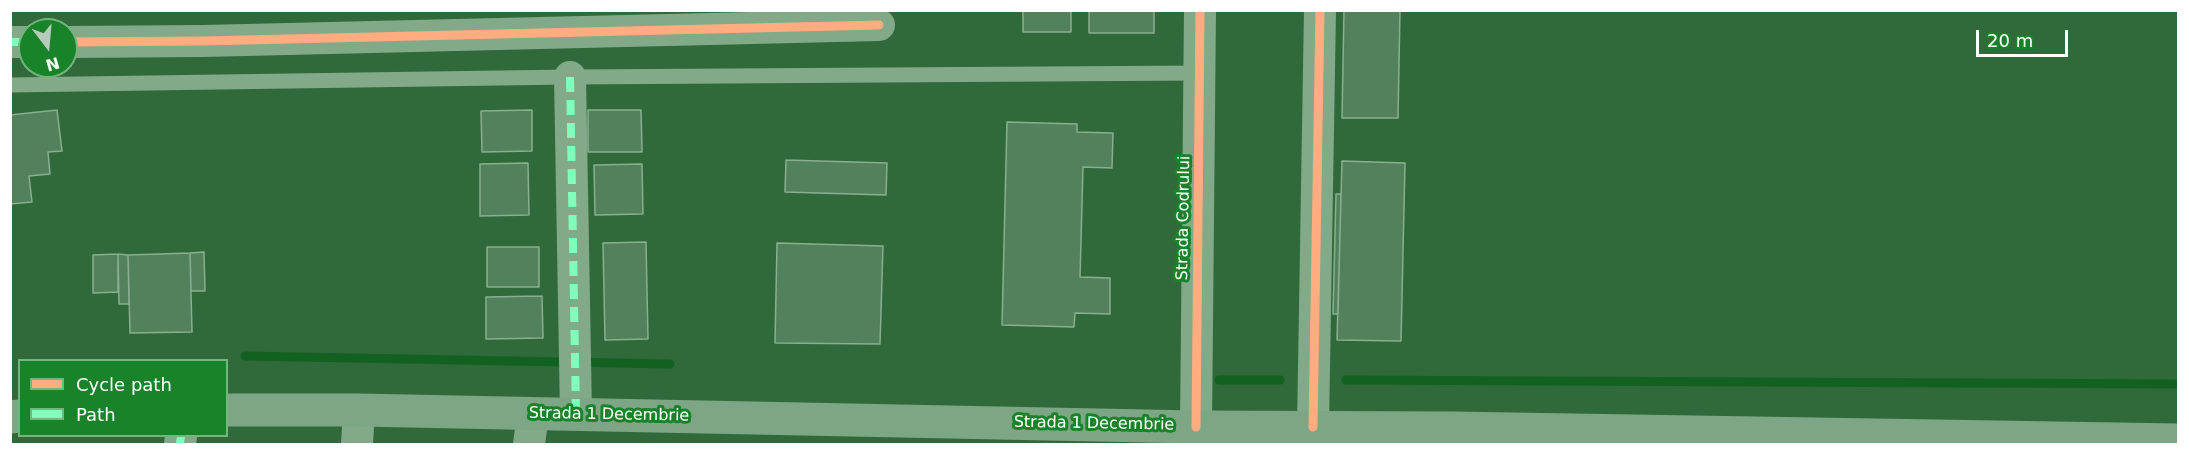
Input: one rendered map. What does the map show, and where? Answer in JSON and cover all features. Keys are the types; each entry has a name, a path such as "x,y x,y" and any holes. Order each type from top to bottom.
{"main road":[{"name":"Strada 1 Decembrie","path":"228,410 359,410 531,429 576,414 1076,434 1196,427 1313,427 1452,436 2178,440"}],"street":[{"name":"Strada Codrului","path":"1196,427 1200,10"},
{"path":"1313,427 1320,10"},
{"path":"78,42 879,25"},
{"path":"570,77 576,414"},
{"path":"357,444 359,410"}],"lane":[{"path":"10,85 570,77 1200,73"}],"building":[{"path":"1023,10 1071,10 1071,32 1023,32"},
{"path":"1089,10 1154,10 1154,33 1089,33"},
{"path":"1344,10 1400,10 1398,118 1342,118"},
{"path":"57,110 62,151 48,152 50,174 29,176 32,202 10,204 10,115"},
{"path":"532,110 532,151 482,152 481,111"},
{"path":"588,110 641,110 642,152 588,152"},
{"path":"1007,122 1077,124 1077,132 1113,133 1112,168 1083,167 1080,277 1110,278 1110,314 1075,313 1074,327 1002,325"},
{"path":"786,160 887,163 886,195 785,192"},
{"path":"1342,161 1405,163 1401,341 1337,340"},
{"path":"528,163 529,215 480,216 480,164"},
{"path":"642,164 643,214 595,215 594,165"},
{"path":"1336,194 1341,194 1338,314 1333,314"},
{"path":"646,242 648,339 605,340 603,243"},
{"path":"777,243 883,246 880,344 775,343"},
{"path":"487,247 539,247 539,287 487,287"},
{"path":"204,252 205,291 191,291 190,253"},
{"path":"190,253 192,332 130,333 128,255"},
{"path":"118,254 118,292 93,293 93,255"},
{"path":"118,254 128,255 129,304 119,304"},
{"path":"542,296 543,338 486,339 486,297"}],"waterway":[{"path":"245,356 670,364"},
{"path":"1219,380 1280,380"},
{"path":"1346,380 2178,384"}],"marked path":[{"path":"10,42 18,42"},
{"path":"570,77 576,414"},
{"path":"180,444 181,437"}],"cycle path":[{"path":"1196,427 1200,10"},
{"path":"1313,427 1320,10"},
{"path":"78,42 879,25"}]}
